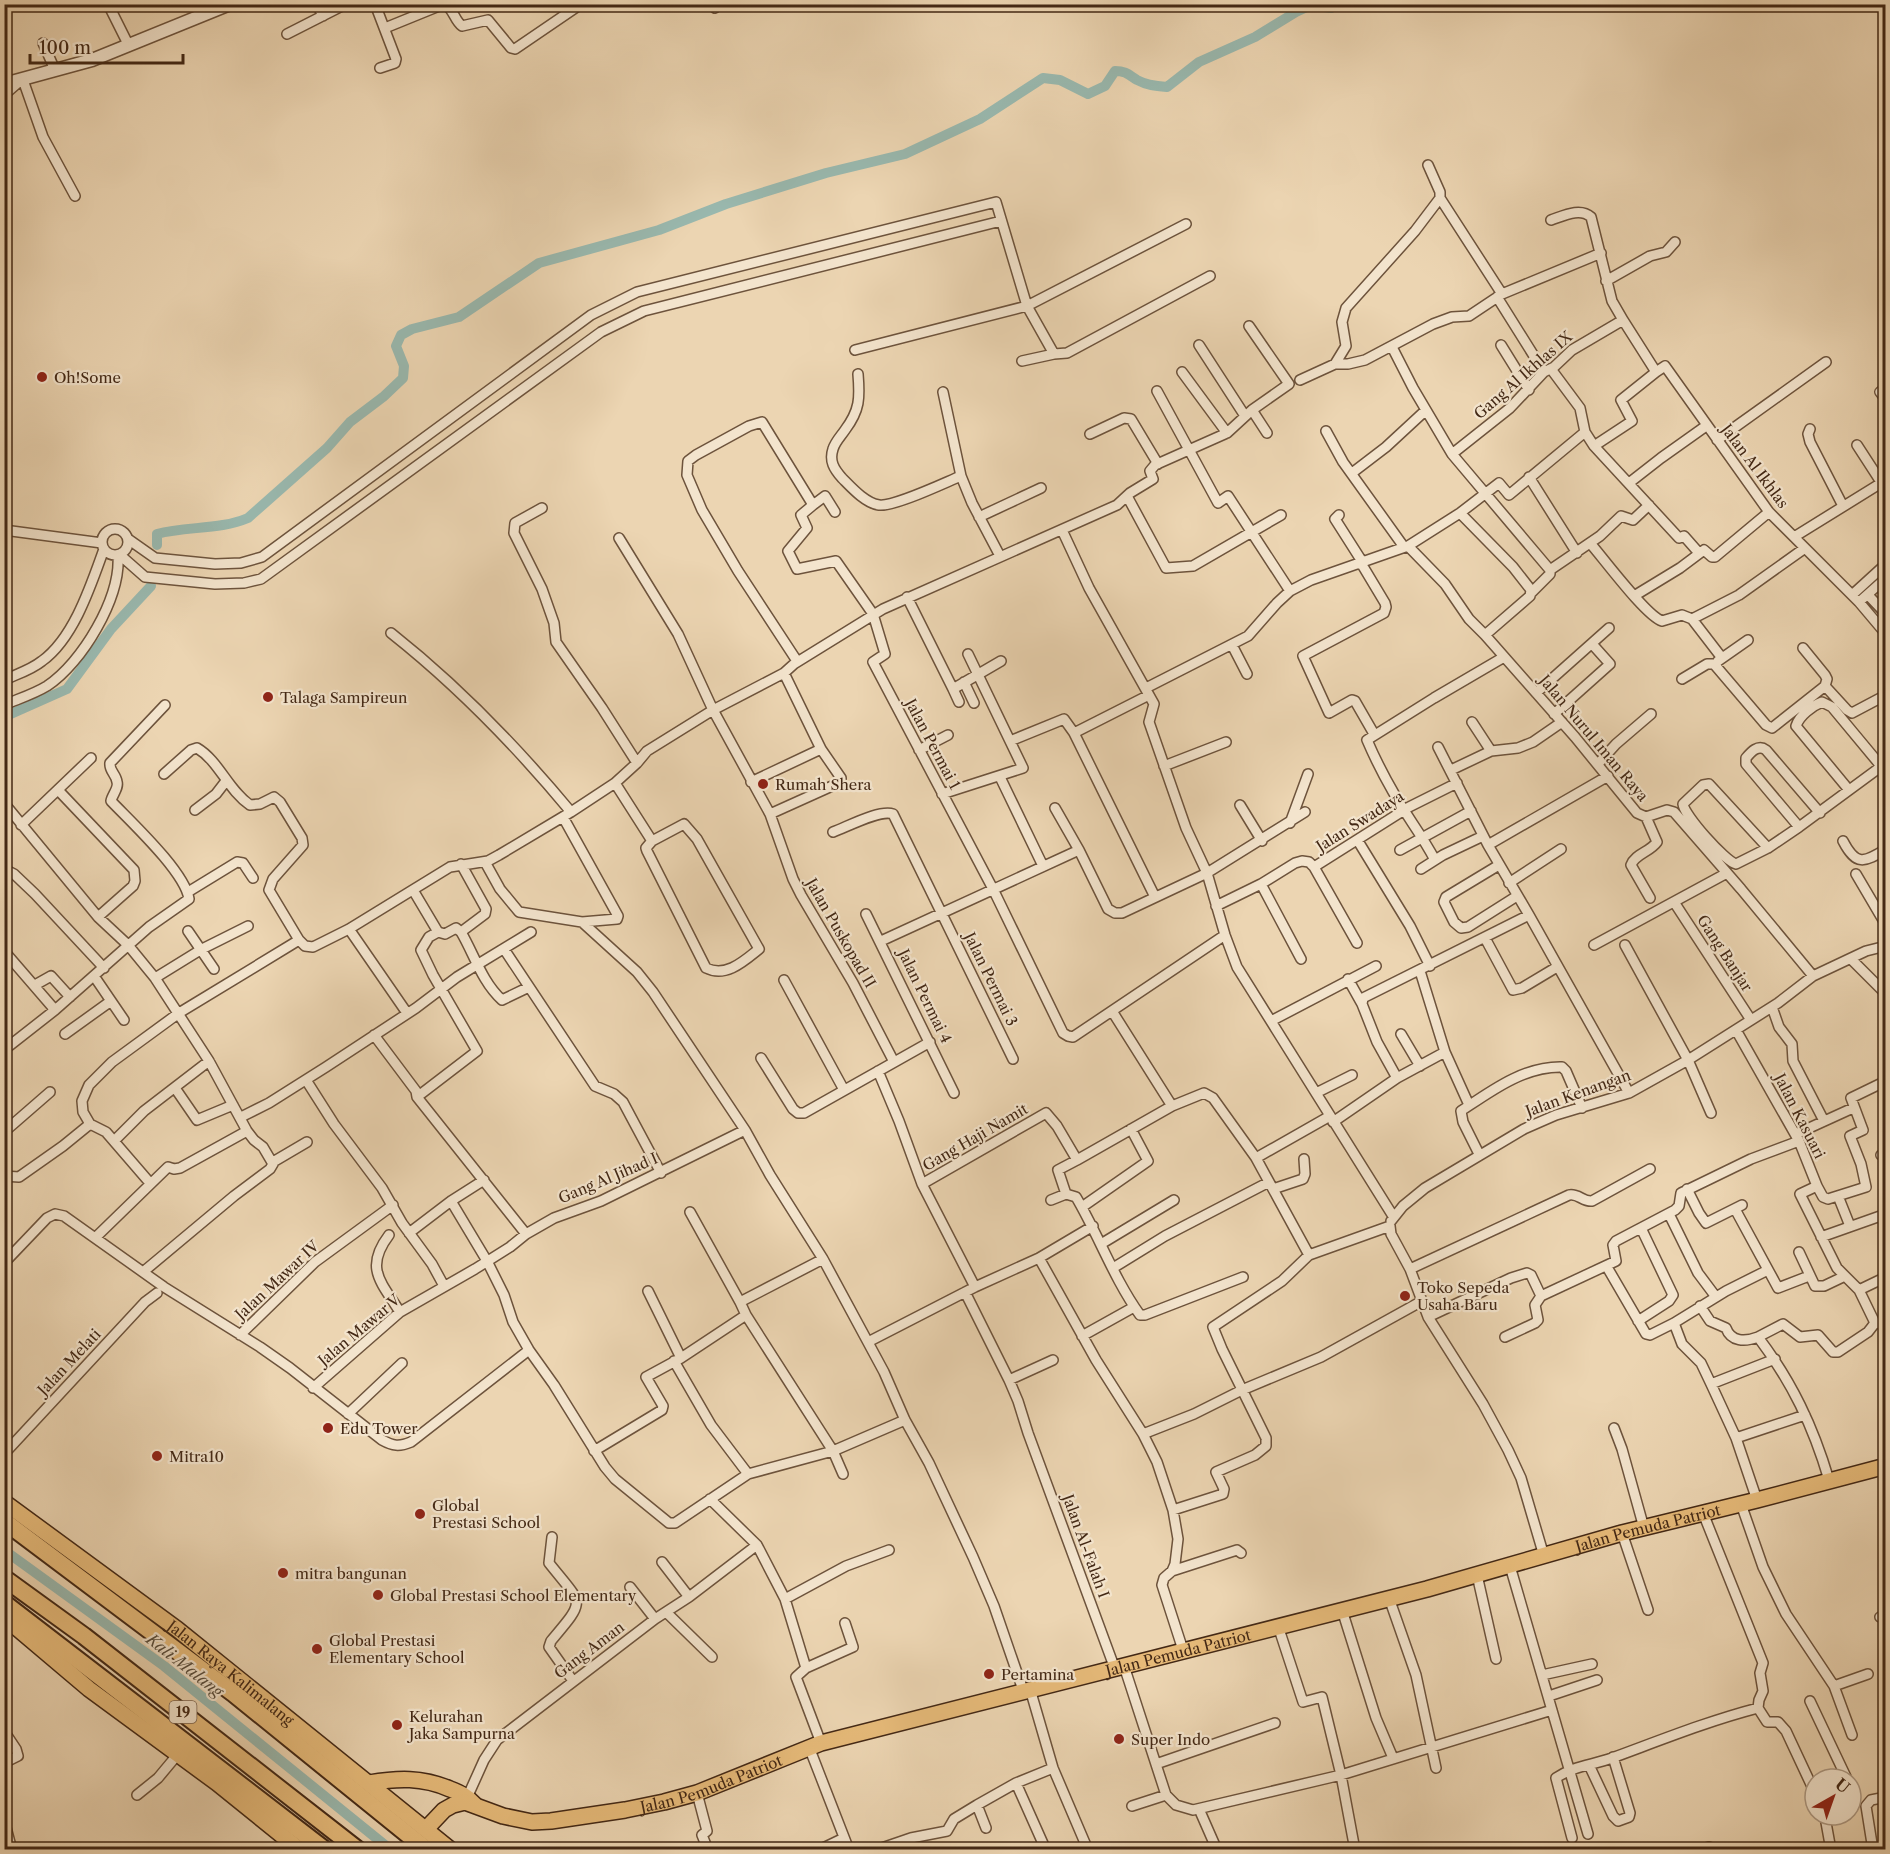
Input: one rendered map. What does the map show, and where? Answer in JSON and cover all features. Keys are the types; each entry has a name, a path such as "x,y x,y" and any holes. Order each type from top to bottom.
{"highway":[{"path":"4,1521 177,1649 428,1850"},
{"name":"19","path":"4,1578 84,1636 358,1850"},
{"path":"4,1603 325,1850"}],"main road":[{"name":"Jalan Pemuda Patriot","path":"369,1783 395,1778 415,1779 436,1784 469,1801 516,1819 532,1822 625,1810 697,1793 815,1745 1026,1689 1389,1598 1622,1533 1886,1466"},
{"name":"Jalan Raya Kalimalang","path":"4,1502 177,1629 451,1850"},
{"path":"6,1621 89,1689 178,1754 300,1850"},
{"path":"426,1829 444,1810 469,1801"}],"street":[{"path":"108,4 129,46"},
{"path":"4,84 92,60 129,46 210,9 230,4"},
{"path":"317,4 323,16"},
{"path":"287,34 346,4"},
{"path":"375,4 396,61 380,68"},
{"path":"384,28 444,4 450,7 457,22 462,26 488,20 511,48 515,49 582,4"},
{"path":"43,43 55,70"},
{"path":"4,95 21,81"},
{"path":"21,81 43,137 75,196"},
{"path":"1428,165 1440,192 1440,198 1499,296 1547,371 1580,408 1585,432 1594,446 1679,538 1684,536 1699,554"},
{"path":"1335,364 1346,346 1342,322 1346,308 1415,231 1440,198"},
{"path":"4,680 40,663 57,648 86,597 103,546 103,537 107,532 113,529 120,530 128,539 155,558 215,564 241,563 262,557 591,315 637,292 996,202 1027,306 1054,354"},
{"path":"1551,220 1577,212 1586,213 1591,217 1606,281 1620,322 1656,372 1621,400 1632,421 1594,446"},
{"path":"4,530 103,546 108,553 119,555 145,577 214,584 244,583 261,579 601,332 644,311 1001,221"},
{"path":"855,350 1027,306 1186,224"},
{"path":"1606,281 1650,256 1666,252 1675,242"},
{"path":"1300,380 1335,364 1359,363 1452,316 1469,316 1499,296 1600,253"},
{"path":"1022,361 1067,353 1210,276"},
{"name":"Gang Al Ikhlas IX","path":"1452,454 1586,340 1620,322"},
{"path":"164,774 191,750 197,748 250,805 260,804 271,797 277,798 302,838 303,844 273,879 269,888 299,940 306,946 313,946 349,929 450,867 485,862 567,814 615,783 647,751 712,711 784,673 797,661 873,614 1117,505 1153,479 1150,471 1158,464 1227,434 1248,413 1289,384 1249,326"},
{"path":"560,337 572,353"},
{"path":"1199,345 1248,413 1267,433"},
{"path":"1500,345 1529,390"},
{"path":"1392,347 1452,454 1550,570"},
{"path":"1717,440 1826,362"},
{"name":"Jalan Al Ikhlas","path":"1656,372 1665,366 1769,512 1859,602 1886,634"},
{"path":"1182,372 1227,434"},
{"path":"858,374 858,408 852,421 833,447 831,458 835,470 846,481 870,501 879,505 892,504 961,476"},
{"path":"1886,387 1880,392 1886,400"},
{"path":"943,392 961,476 1000,556"},
{"path":"1157,392 1218,503 1228,496 1290,591"},
{"path":"1352,473 1386,447 1426,410"},
{"path":"1090,434 1128,418 1158,464"},
{"path":"797,661 738,571 702,510 687,475 688,461 718,442 762,422 813,505"},
{"path":"1629,483 1706,426"},
{"path":"1810,429 1808,434 1810,442 1843,506"},
{"name":"Jalan Nurul Iman Raya","path":"1326,430 1343,462 1378,513 1406,546 1444,584 1469,619 1562,722 1637,813 1647,817 1672,810 1813,976"},
{"path":"1074,733 1248,636 1290,591 1311,580 1406,546 1460,513 1499,483 1509,495 1585,432"},
{"path":"1794,537 1883,481 1857,445"},
{"path":"1529,477 1577,553"},
{"path":"979,517 1041,488"},
{"path":"835,512 825,496 813,505 801,515 807,528 788,551 797,569 836,561 873,614"},
{"path":"1127,496 1166,568 1193,566 1281,515"},
{"path":"1485,635 1550,574 1550,570 1577,553 1621,516 1633,520 1649,505"},
{"path":"542,508 514,523 514,533 542,589 554,623 556,642 637,763"},
{"path":"1634,596 1706,550 1712,557 1715,557 1769,512"},
{"path":"1460,513 1513,567 1531,593"},
{"path":"1339,515 1335,519 1386,607 1384,613 1303,656 1329,712 1352,700 1355,701 1374,734"},
{"path":"1062,530 1089,588 1154,704 1149,722 1186,828 1207,873 1237,967 1316,1093 1391,1221 1391,1234 1410,1269 1428,1317 1483,1404 1521,1478 1544,1556"},
{"name":"Jalan Puskopad II","path":"619,538 667,614 712,711 770,814 801,895 853,983 894,1062"},
{"path":"119,555 125,551 128,539"},
{"path":"1590,543 1634,596 1658,620 1682,615 1692,620 1718,661 1769,728 1774,727 1825,686 1827,679 1825,675 1803,648"},
{"path":"1692,620 1738,595 1804,548"},
{"path":"4,705 47,686 58,677 85,645 110,599 119,565 119,555"},
{"path":"1852,595 1886,564"},
{"path":"1859,602 1886,578"},
{"path":"1868,595 1886,614"},
{"path":"907,597 959,702"},
{"name":"Jalan Permai 1","path":"873,614 885,654 873,662 993,889 1063,1033 1073,1036 1225,935"},
{"path":"1536,693 1593,645 1609,628"},
{"path":"391,633 429,664 483,714 534,768 567,814 618,916 614,921 582,922 519,912 500,890 485,862"},
{"path":"1682,679 1707,664 1718,661 1748,640"},
{"path":"1232,645 1247,674"},
{"path":"1554,714 1610,663 1593,645"},
{"path":"942,794 1023,768 968,654"},
{"path":"1435,860 1382,772 1367,740 1504,657"},
{"path":"952,689 1001,661"},
{"path":"770,814 841,782 841,778 821,748 784,673"},
{"path":"964,682 974,703"},
{"path":"1825,686 1852,713 1886,695"},
{"path":"1768,848 1709,784 1703,785 1683,804 1686,813 1732,864 1741,863 1768,848 1820,813 1883,765 1832,707 1822,702 1816,704 1799,719 1796,726 1849,790"},
{"path":"6,1046 55,1010 149,927 189,898 178,875 111,801 118,785 109,768 110,763 165,705"},
{"path":"1598,764 1616,744 1651,714"},
{"path":"1010,741 1064,719 1074,733 1155,897"},
{"path":"1472,722 1491,751"},
{"path":"1451,770 1491,751 1518,748 1533,742 1562,722"},
{"path":"919,750 948,735"},
{"path":"1164,766 1226,742"},
{"path":"1438,747 1483,836 1629,1094"},
{"path":"751,782 821,748"},
{"path":"1799,827 1746,764 1746,758 1757,748 1766,750 1820,813"},
{"path":"21,825 91,758"},
{"path":"1290,822 1308,774"},
{"path":"1488,845 1608,776"},
{"path":"1000,777 1043,866"},
{"path":"195,810 216,794 226,781"},
{"path":"615,783 652,841"},
{"name":"Jalan Swadaya","path":"1216,906 1261,884 1295,863 1309,862 1314,867 1405,810 1457,783"},
{"path":"58,790 134,870 133,886 98,917"},
{"path":"4,803 98,917 128,945 155,978 209,1060 247,1131 254,1140 261,1144 273,1162 273,1167 234,1196 143,1272"},
{"path":"1240,805 1262,841"},
{"path":"1055,808 1108,909 1114,913 1122,913 1207,873 1262,841 1305,812"},
{"path":"1400,850 1471,811"},
{"name":"Jalan Permai 3","path":"833,832 877,814 888,812 893,814 1013,1059"},
{"path":"1647,817 1657,842 1631,865 1650,898"},
{"path":"684,824 689,828 759,949 741,963 727,970 714,972 706,968 647,851 646,848 652,841 684,824"},
{"path":"1421,870 1435,860 1483,836"},
{"path":"1358,841 1410,926 1430,966"},
{"path":"1843,841 1848,851 1859,860 1866,861 1886,849"},
{"path":"1509,883 1561,849"},
{"path":"881,940 1079,850"},
{"path":"188,892 237,861 243,863 253,878"},
{"path":"461,864 486,909 485,914 461,932"},
{"path":"1499,865 1446,897 1444,902 1454,921 1461,928 1468,927 1517,896"},
{"path":"1314,867 1357,943"},
{"path":"4,869 14,874 35,894 104,968"},
{"path":"1594,945 1727,873"},
{"path":"1856,874 1886,925"},
{"path":"1261,884 1302,959"},
{"path":"413,890 438,932 445,934 456,928 461,932 477,965 495,994 502,1000 529,987"},
{"name":"Gang Banjar","path":"1674,902 1751,1020"},
{"name":"Jalan Permai 4","path":"866,914 881,940 954,1093"},
{"path":"1362,1004 1364,997 1529,915"},
{"path":"582,922 637,972 669,1016 745,1130 823,1259 889,1382 905,1420 973,1557 1026,1689 1053,1768 1088,1850"},
{"path":"155,978 202,949 248,926"},
{"path":"349,929 406,1014"},
{"path":"188,931 214,969"},
{"path":"417,1097 477,1051 421,950 429,937 438,932"},
{"path":"241,1117 306,1080 477,965 531,932"},
{"path":"1485,938 1513,990 1522,988 1557,967"},
{"path":"150,1183 101,1128 90,1124 83,1112 84,1093 94,1078 112,1062 179,1013 299,940"},
{"path":"1626,945 1688,1060 1711,1113"},
{"name":"Jalan Kenangan","path":"1391,1221 1403,1206 1425,1188 1524,1129 1556,1115 1629,1094 1736,1030 1813,976 1866,951 1886,946"},
{"path":"504,949 595,1086 610,1091 623,1102 661,1173"},
{"path":"4,951 55,1010"},
{"path":"1851,959 1886,994"},
{"path":"1271,1021 1376,966"},
{"path":"1420,971 1444,1052 1469,1105"},
{"path":"34,985 51,976 70,997"},
{"path":"94,976 124,1020"},
{"path":"1348,979 1362,1004 1377,1042 1397,1078"},
{"path":"784,980 844,1090"},
{"path":"65,1034 111,1001"},
{"path":"1772,1006 1779,1027 1793,1048 1791,1053 1793,1061 1824,1120"},
{"path":"1112,1011 1172,1106"},
{"name":"Jalan Kasuari","path":"1736,1030 1798,1137 1817,1186"},
{"path":"1401,1034 1419,1066"},
{"path":"374,1035 416,1091 417,1097 526,1234"},
{"path":"761,1058 793,1109 798,1113 804,1113 930,1042"},
{"path":"1256,1158 1331,1119 1444,1052"},
{"path":"114,1141 144,1111 209,1060"},
{"path":"1479,1154 1463,1122 1461,1110 1495,1088 1529,1071 1538,1068 1562,1067 1566,1071 1582,1108"},
{"path":"878,1071 922,1184 975,1287"},
{"path":"1316,1093 1352,1075"},
{"path":"306,1080 334,1124 393,1205 444,1286"},
{"path":"1875,1323 1859,1290 1837,1268 1800,1194 1817,1186 1826,1199 1866,1187 1861,1164 1850,1136 1863,1130 1851,1098 1886,1081"},
{"path":"175,1088 197,1120 233,1105"},
{"path":"4,1132 50,1092"},
{"path":"1066,1194 1058,1170 1172,1106 1204,1093 1210,1095 1227,1115 1256,1158 1309,1255"},
{"path":"1506,1337 1538,1320 1535,1305 1541,1296 1616,1261 1613,1245 1669,1214 1679,1206 1679,1196 1687,1189 1798,1137 1824,1120 1853,1108"},
{"name":"Gang Haji Namit","path":"922,1184 1046,1113 1057,1126 1077,1160"},
{"path":"4,1176 19,1178 90,1124"},
{"name":"Gang Al Jihad I","path":"487,1261 554,1218 601,1201 745,1130"},
{"path":"1082,1207 1148,1161 1131,1130"},
{"path":"96,1237 168,1167 174,1170 180,1168 247,1131"},
{"path":"273,1162 307,1142"},
{"path":"1113,1268 1165,1236 1271,1185 1303,1179 1304,1159"},
{"path":"1410,1269 1569,1195 1574,1194 1587,1201 1592,1201 1650,1169"},
{"path":"409,1233 451,1201 484,1180"},
{"path":"1687,1189 1698,1213 1706,1223 1738,1207 1778,1288 1809,1276"},
{"path":"1051,1200 1066,1194 1075,1196 1093,1226 1134,1307 1142,1316 1243,1277"},
{"path":"1838,1196 1851,1226"},
{"path":"1101,1244 1174,1200"},
{"path":"451,1201 487,1261 504,1295 513,1322 529,1350 594,1451 615,1479 669,1524 675,1523 748,1474 833,1450 905,1420"},
{"name":"Jalan Mawar IV","path":"240,1335 315,1262 393,1205"},
{"path":"690,1212 746,1316 833,1450 843,1474"},
{"path":"5,1262 51,1215 60,1214 143,1272 290,1368 313,1388 393,1446 411,1442 529,1350"},
{"path":"1669,1214 1698,1273 1716,1297"},
{"path":"1821,1237 1886,1214"},
{"path":"1173,1510 1223,1494 1224,1489 1216,1472 1255,1455 1266,1446 1266,1438 1213,1327 1282,1281 1309,1255 1391,1221"},
{"path":"868,1342 975,1287 1039,1258 1093,1226"},
{"path":"1638,1321 1664,1305 1673,1295 1641,1228"},
{"path":"389,1235 377,1255 375,1269 400,1312"},
{"path":"1798,1252 1815,1286 1820,1287 1845,1276"},
{"path":"1039,1258 1082,1335 1143,1434 1157,1462 1173,1510 1178,1548 1172,1571"},
{"path":"740,1302 823,1259"},
{"name":"Jalan Mawar V","path":"313,1388 400,1312 487,1261"},
{"path":"1607,1267 1646,1334 1650,1335 1768,1270"},
{"path":"1428,1317 1511,1278 1527,1273 1531,1275 1541,1296"},
{"path":"1859,1290 1886,1277"},
{"path":"648,1291 677,1360 711,1425 748,1474"},
{"name":"Jalan Al-Falah I","path":"965,1292 1018,1401 1028,1433 1120,1667 1166,1795"},
{"name":"Jalan Melati","path":"4,1454 145,1302 157,1293"},
{"path":"1143,1434 1194,1414 1242,1390 1321,1357 1422,1301"},
{"path":"1664,1305 1675,1323 1682,1344 1701,1363 1711,1384 1736,1438 1756,1500"},
{"path":"1700,1306 1710,1321 1726,1328 1729,1337 1733,1339 1748,1341 1783,1324 1800,1337 1818,1335 1833,1352 1838,1352 1868,1332 1875,1323"},
{"path":"1082,1335 1134,1307"},
{"path":"594,1451 662,1410 663,1406 646,1378 746,1316"},
{"path":"1875,1323 1886,1324"},
{"path":"1758,1337 1784,1373 1805,1414 1829,1480"},
{"path":"1711,1384 1775,1359"},
{"path":"1009,1380 1053,1360"},
{"path":"348,1414 402,1363"},
{"path":"1736,1438 1805,1414"},
{"path":"1614,1428 1644,1528"},
{"path":"710,1498 757,1545 785,1599 806,1668"},
{"path":"1741,1504 1763,1567 1786,1614 1834,1686 1852,1735"},
{"path":"1703,1514 1763,1663 1760,1673 1763,1691 1758,1708 1767,1722 1778,1722 1786,1731 1803,1767"},
{"path":"1622,1533 1648,1610"},
{"path":"552,1537 549,1563 576,1597 578,1605 549,1647 573,1681"},
{"name":"Gang Aman","path":"469,1801 484,1760 497,1740 655,1619 689,1597 757,1545"},
{"path":"785,1599 846,1566 889,1550"},
{"path":"1183,1650 1162,1585 1164,1578 1172,1571 1237,1550 1241,1553"},
{"path":"662,1562 689,1597"},
{"path":"1510,1566 1588,1834"},
{"path":"1477,1575 1496,1659"},
{"path":"630,1587 655,1619"},
{"path":"1389,1598 1416,1675 1436,1768"},
{"path":"1342,1610 1376,1718 1393,1758"},
{"path":"666,1612 712,1657"},
{"path":"845,1623 853,1647 806,1668 796,1677 849,1850"},
{"path":"1278,1626 1303,1702 1322,1697 1341,1775 1355,1850"},
{"path":"1542,1675 1592,1664"},
{"path":"1834,1686 1868,1674"},
{"path":"1549,1696 1597,1680"},
{"path":"1810,1701 1841,1767"},
{"path":"1572,1838 1556,1778 1569,1769 1613,1758 1723,1717 1758,1708"},
{"path":"1132,1806 1166,1795 1176,1805 1193,1810 1199,1809 1341,1775 1552,1710"},
{"path":"1156,1764 1275,1723"},
{"path":"4,1731 18,1755 4,1762"},
{"path":"137,1795 158,1778 178,1754"},
{"path":"1589,1765 1613,1816 1618,1821 1625,1819 1630,1813 1613,1758"},
{"path":"876,1850 911,1838 947,1831 954,1819 977,1805 1016,1783 1053,1768"},
{"path":"1016,1783 1045,1848"},
{"path":"697,1793 707,1831 702,1835 708,1850"},
{"path":"1873,1850 1866,1806 1870,1800 1886,1797"},
{"path":"977,1805 986,1828"},
{"path":"1199,1809 1217,1850"},
{"path":"4,1820 12,1850"},
{"path":"1828,1827 1831,1850"},
{"path":"819,1850 844,1838"},
{"path":"1699,1850 1709,1847 1714,1850"}],"waterway":[{"path":"157,545 157,534 215,526 248,518 327,448 350,422 383,397 403,378 404,366 396,346 401,335 412,329 459,317 539,263 659,230 726,204 826,173 905,154 980,119 1043,78 1060,80 1088,94 1105,86 1115,71 1125,73 1144,83 1167,87 1199,62 1255,37 1296,12 1311,5 1331,8 1337,4"},
{"path":"4,717 67,689 111,629 151,586"},
{"name":"Kali Malang","path":"4,1550 164,1666 391,1850"}],"place":[{"name":"Oh!Some","path":"42,377"},
{"name":"Talaga Sampireun","path":"268,697"},
{"name":"Rumah Shera","path":"763,784"},
{"name":"Toko Sepeda Usaha Baru","path":"1405,1296"},
{"name":"Edu Tower","path":"328,1428"},
{"name":"Mitra10","path":"157,1456"},
{"name":"Global Prestasi School","path":"420,1514"},
{"name":"mitra bangunan","path":"283,1573"},
{"name":"Global Prestasi School Elementary","path":"378,1595"},
{"name":"Global Prestasi Elementary School","path":"317,1649"},
{"name":"Pertamina","path":"989,1674"},
{"name":"Kelurahan Jaka Sampurna","path":"397,1725"},
{"name":"Super Indo","path":"1119,1739"}]}
